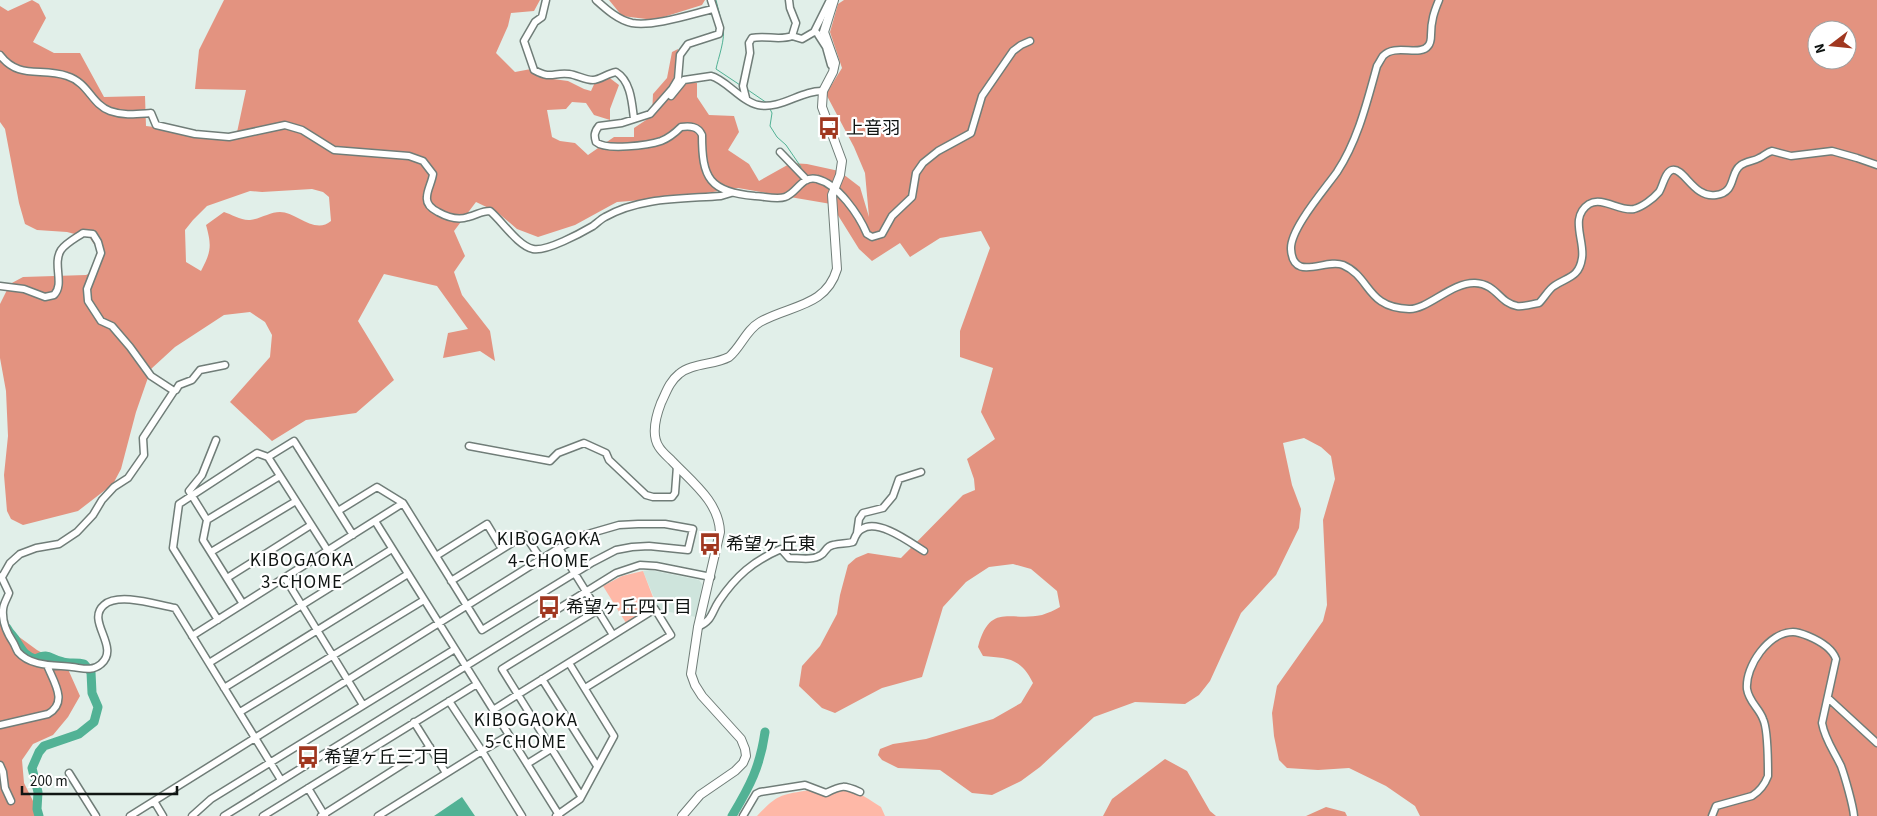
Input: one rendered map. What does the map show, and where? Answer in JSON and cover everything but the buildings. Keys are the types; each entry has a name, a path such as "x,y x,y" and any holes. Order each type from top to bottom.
{"main road":[{"path":"682,816 700,795 735,771 743,763 746,756 741,739 702,696 691,674 698,627 720,532 720,520 716,510 702,493 658,446 654,428 668,387 680,374 687,369 729,356 744,337 760,322 818,298 834,280 837,269 832,207 833,189 840,175 842,161 822,107 823,91 834,68 834,56 824,32 834,0"}],"street":[{"path":"546,0 542,17 535,22 524,42 534,70 544,76 567,74 594,80 616,72 625,80 628,86 634,119"},
{"path":"596,0 611,14 632,23 661,22 713,9"},
{"path":"711,0 720,32 714,36 694,41 683,49 680,55 678,79 660,103 650,114 622,123 599,126 595,130 594,136 596,142 604,147 637,145 661,141 671,136 681,127 696,128 702,135 702,159 710,180 731,193"},
{"path":"790,0 790,8 796,23 792,36"},
{"path":"746,98 744,86 750,54 749,43 752,38 763,36 787,38 792,36 802,39 814,32 830,0"},
{"path":"1439,0 1432,18 1428,47 1421,51 1394,50 1384,55 1380,60 1352,145 1338,170 1300,223 1290,247 1293,259 1300,267 1308,268 1332,263 1341,264 1349,268 1373,295 1387,305 1410,309 1418,308 1450,290 1474,283 1488,286 1495,290 1501,299 1515,306 1539,303 1553,286 1568,280 1579,267 1582,251 1578,225 1581,215 1589,204 1596,202 1626,209 1640,207 1658,192 1668,173 1672,170 1677,170 1683,174 1692,186 1701,192 1715,196 1731,187 1736,171 1741,165 1759,158 1772,150 1791,156 1832,151 1877,166"},
{"path":"814,32 817,33 826,48 831,65 834,68"},
{"path":"0,55 13,68 55,73 76,80 87,88 100,106 107,110 125,115 152,113 156,125 196,134 228,137 285,125 302,130 334,150 409,156 423,161 433,174 426,197 428,205 433,210 448,218 468,217 482,211 490,211 526,247 535,250 551,246 592,226 605,217 634,205 652,201 721,196 731,193 785,197 807,180 817,179 848,200 868,234 872,237 882,234 892,216 912,197 916,173 923,163 938,151 971,133 982,96 1013,51 1030,41"},
{"path":"660,103 676,92 684,80 711,76 756,105 769,106 812,92 823,91"},
{"path":"780,152 807,180"},
{"path":"0,286 24,288 45,297 54,295 59,286 58,258 62,248 83,233 93,234 98,242 101,253 87,289 88,301 98,317 112,326 151,376 174,392"},
{"path":"226,365 200,370 192,380 179,385 143,438 144,455 128,478 114,487 102,500 94,515 77,532 59,544 48,545 20,554 10,563 1,576 9,593 2,610 6,630 17,651 24,658 47,665 90,669 100,665 107,657 108,650 101,632 99,615 104,605 126,599 175,608 281,780"},
{"path":"216,440 202,475 189,491 207,520 203,540 243,604"},
{"path":"268,458 294,441 353,535"},
{"path":"469,446 550,461 558,453 584,443 606,452 609,460 646,495 653,497 672,497 675,493 677,466"},
{"path":"218,620 173,548 179,504 257,453 268,458 328,551"},
{"path":"698,627 708,623 718,602 736,579 763,557 781,550 789,558 812,558 822,555 828,547 833,545 853,542 859,519 863,513 883,508 893,496 899,479 921,472"},
{"path":"207,520 280,476"},
{"path":"130,816 439,623 467,606 541,560 559,548 581,536 619,525 665,524 692,529 688,550 658,546 632,546 602,556 482,630 467,606 452,581 403,503 377,487 338,511"},
{"path":"211,552 296,501"},
{"path":"192,636 403,503"},
{"path":"375,521 558,816 581,796 614,736 569,662"},
{"path":"436,556 487,524 502,549"},
{"path":"226,578 311,525"},
{"path":"856,535 860,530 868,526 886,528 924,551"},
{"path":"452,581 525,535 541,560"},
{"path":"559,548 614,635"},
{"path":"209,663 392,549"},
{"path":"224,816 616,573 640,566 656,566 710,577"},
{"path":"224,688 408,574"},
{"path":"285,578 363,705"},
{"path":"240,712 424,600"},
{"path":"493,710 655,609 671,635 585,688"},
{"path":"581,796 502,668 598,610"},
{"path":"1712,816 1716,806 1757,793 1768,776 1766,728 1763,718 1750,700 1747,688 1751,669 1760,653 1782,634 1794,632 1814,639 1827,647 1833,651 1836,659 1822,723 1824,734 1841,767 1854,816"},
{"path":"192,816 211,799 455,649"},
{"path":"0,725 48,714 54,710 59,700 59,693 47,665"},
{"path":"542,679 597,766"},
{"path":"263,816 476,684"},
{"path":"1828,698 1877,744"},
{"path":"449,701 522,816"},
{"path":"414,722 446,773"},
{"path":"378,816 508,735"},
{"path":"308,788 323,815 430,747"},
{"path":"527,764 552,749"},
{"path":"0,766 3,772 5,788 12,801"},
{"path":"69,773 96,816"},
{"path":"743,816 756,794 770,789 805,785 826,793 840,786 860,792"},
{"path":"154,801 163,816"}],"shaded area":[{"path":"32,0 39,4 46,18 33,42 54,53 80,53 104,97 145,96 146,126 236,137 246,90 195,89 199,50 224,0 540,0 534,11 511,13 508,26 496,53 515,72 531,69 538,77 568,81 591,91 596,80 607,76 619,85 610,109 610,120 594,115 586,103 572,102 566,109 547,110 552,137 560,141 575,143 588,155 614,137 634,137 634,128 652,116 653,94 667,78 672,52 678,49 673,83 697,83 697,97 709,115 734,116 739,132 728,150 749,164 759,181 791,163 807,164 839,171 860,187 869,217 865,173 854,147 826,94 842,68 830,32 838,4 844,0 1877,0 1877,816 1420,816 1415,806 1386,786 1349,768 1318,770 1287,768 1279,760 1272,713 1277,686 1323,621 1327,605 1323,520 1335,479 1331,456 1321,447 1304,438 1283,443 1292,485 1301,509 1299,528 1276,575 1241,613 1210,681 1199,695 1185,704 1135,702 1094,717 1040,767 1021,781 992,795 972,793 940,770 898,768 882,760 878,755 880,749 893,744 926,739 993,719 1021,703 1033,683 1024,669 1013,661 983,656 978,647 983,633 995,619 1042,615 1060,607 1057,591 1031,569 1013,564 989,567 966,582 943,607 922,677 882,688 835,713 822,708 799,686 802,666 820,646 837,614 848,565 856,558 868,553 901,558 963,495 975,490 974,479 967,459 995,439 981,412 993,368 960,357 960,331 990,248 981,231 940,238 910,257 900,243 872,261 859,249 831,204 738,188 681,197 617,202 575,225 538,237 517,229 497,212 476,202 454,231 465,256 454,272 462,295 490,331 495,361 480,351 443,358 448,333 468,329 437,286 384,274 358,321 394,380 356,413 306,420 272,441 230,402 270,357 272,335 265,322 250,312 224,315 175,347 151,369 136,412 121,469 113,484 78,511 23,525 11,519 7,511 4,475 8,436 6,391 0,358 0,304 10,284 23,277 86,275 97,270 101,255 90,238 67,232 37,230 25,224 19,203 5,129 0,122 0,6 8,11","holes":["312,189 323,192 329,197 331,221 325,225 312,224 280,212 247,220 224,212 206,225 210,249 201,271 186,262 185,230 207,206 250,191"]},
{"path":"609,0 705,0 702,5 654,20 622,16"},
{"path":"650,570 699,580 702,584 696,617 659,610 643,571"},
{"path":"643,571 656,605 626,623 603,586 622,576"},
{"path":"0,623 37,650 67,667 80,696 68,717 53,735 33,744 22,760 24,783 34,803 36,816 0,816"},
{"path":"1165,759 1187,771 1210,811 1216,816 1103,816 1112,799"},
{"path":"810,790 825,797 835,791 848,790 854,792 881,807 885,816 757,816 775,799 792,793"},
{"path":"462,797 475,816 434,816"},
{"path":"1326,807 1345,812 1347,816 1306,816"}],"waterway":[{"path":"716,0 722,24"},
{"path":"723,28 723,42 716,69 740,85"},
{"path":"748,90 767,103"},
{"path":"770,109 772,113 770,126 801,167"},
{"path":"7,628 28,656 35,659 47,656 65,663 84,664 91,672 92,693 98,707 94,722 79,734 44,746 39,752 32,768 38,792 37,809 39,816"},
{"path":"732,816 753,776 765,732"}],"place":[{"name":"上音羽","path":"829,128"},
{"name":"希望ヶ丘東","path":"710,544"},
{"name":"希望ヶ丘四丁目","path":"549,607"},
{"name":"希望ヶ丘三丁目","path":"308,757"}],"district":[{"name":"KIBOGAOKA 4-CHOME","path":"549,549"},
{"name":"KIBOGAOKA 3-CHOME","path":"302,570"},
{"name":"KIBOGAOKA 5-CHOME","path":"526,730"}]}
